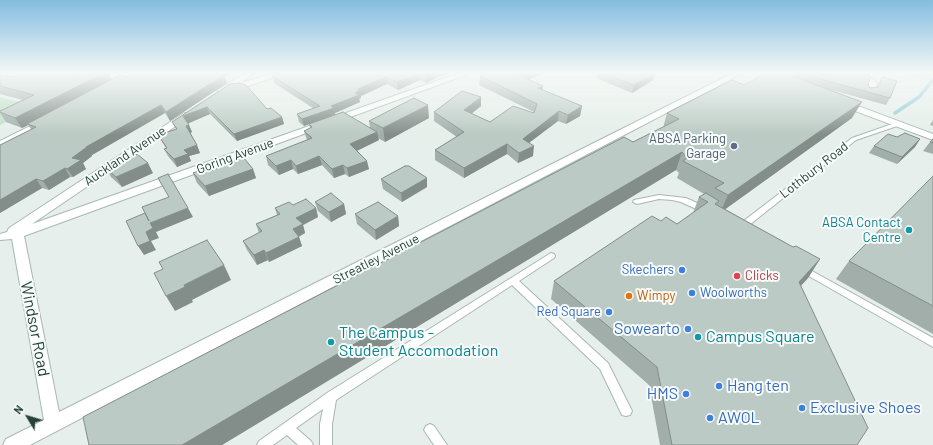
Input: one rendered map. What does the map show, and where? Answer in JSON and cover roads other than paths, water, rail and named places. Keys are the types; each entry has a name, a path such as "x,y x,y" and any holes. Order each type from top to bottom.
{"street":[{"path":"210,100 219,94"},
{"name":"Goring Avenue","path":"7,236 408,94"},
{"name":"Streatley Avenue","path":"12,445 698,94"},
{"path":"830,98 933,137"},
{"name":"Auckland Avenue","path":"7,236 196,109"},
{"path":"0,145 54,116"},
{"name":"Windsor Road","path":"7,236 53,424"}],"lane":[{"name":"Lothbury Road","path":"738,229 854,139 898,124"},
{"path":"637,202 659,197 672,198 697,205 710,213"},
{"path":"266,444 331,397 551,256"},
{"path":"798,266 933,343"},
{"path":"513,281 604,366 626,411"},
{"path":"326,445 326,424 331,397"},
{"path":"287,428 307,445"},
{"path":"430,430 440,445"}],"waterway":[{"path":"895,113 922,94"}],"place":[{"name":"ABSA Parking Garage","path":"734,146"},
{"name":"ABSA Contact Centre","path":"909,230"},
{"name":"Skechers","path":"682,270"},
{"name":"Clicks","path":"737,276"},
{"name":"Woolworths","path":"692,293"},
{"name":"Wimpy","path":"629,296"},
{"name":"Red Square","path":"609,312"},
{"name":"Sowearto","path":"688,329"},
{"name":"Campus Square","path":"698,337"},
{"name":"The Campus - Student Accomodation","path":"331,342"},
{"name":"Hang ten","path":"719,386"},
{"name":"HMS","path":"686,394"},
{"name":"Exclusive Shoes","path":"802,408"},
{"name":"AWOL","path":"710,418"}]}
